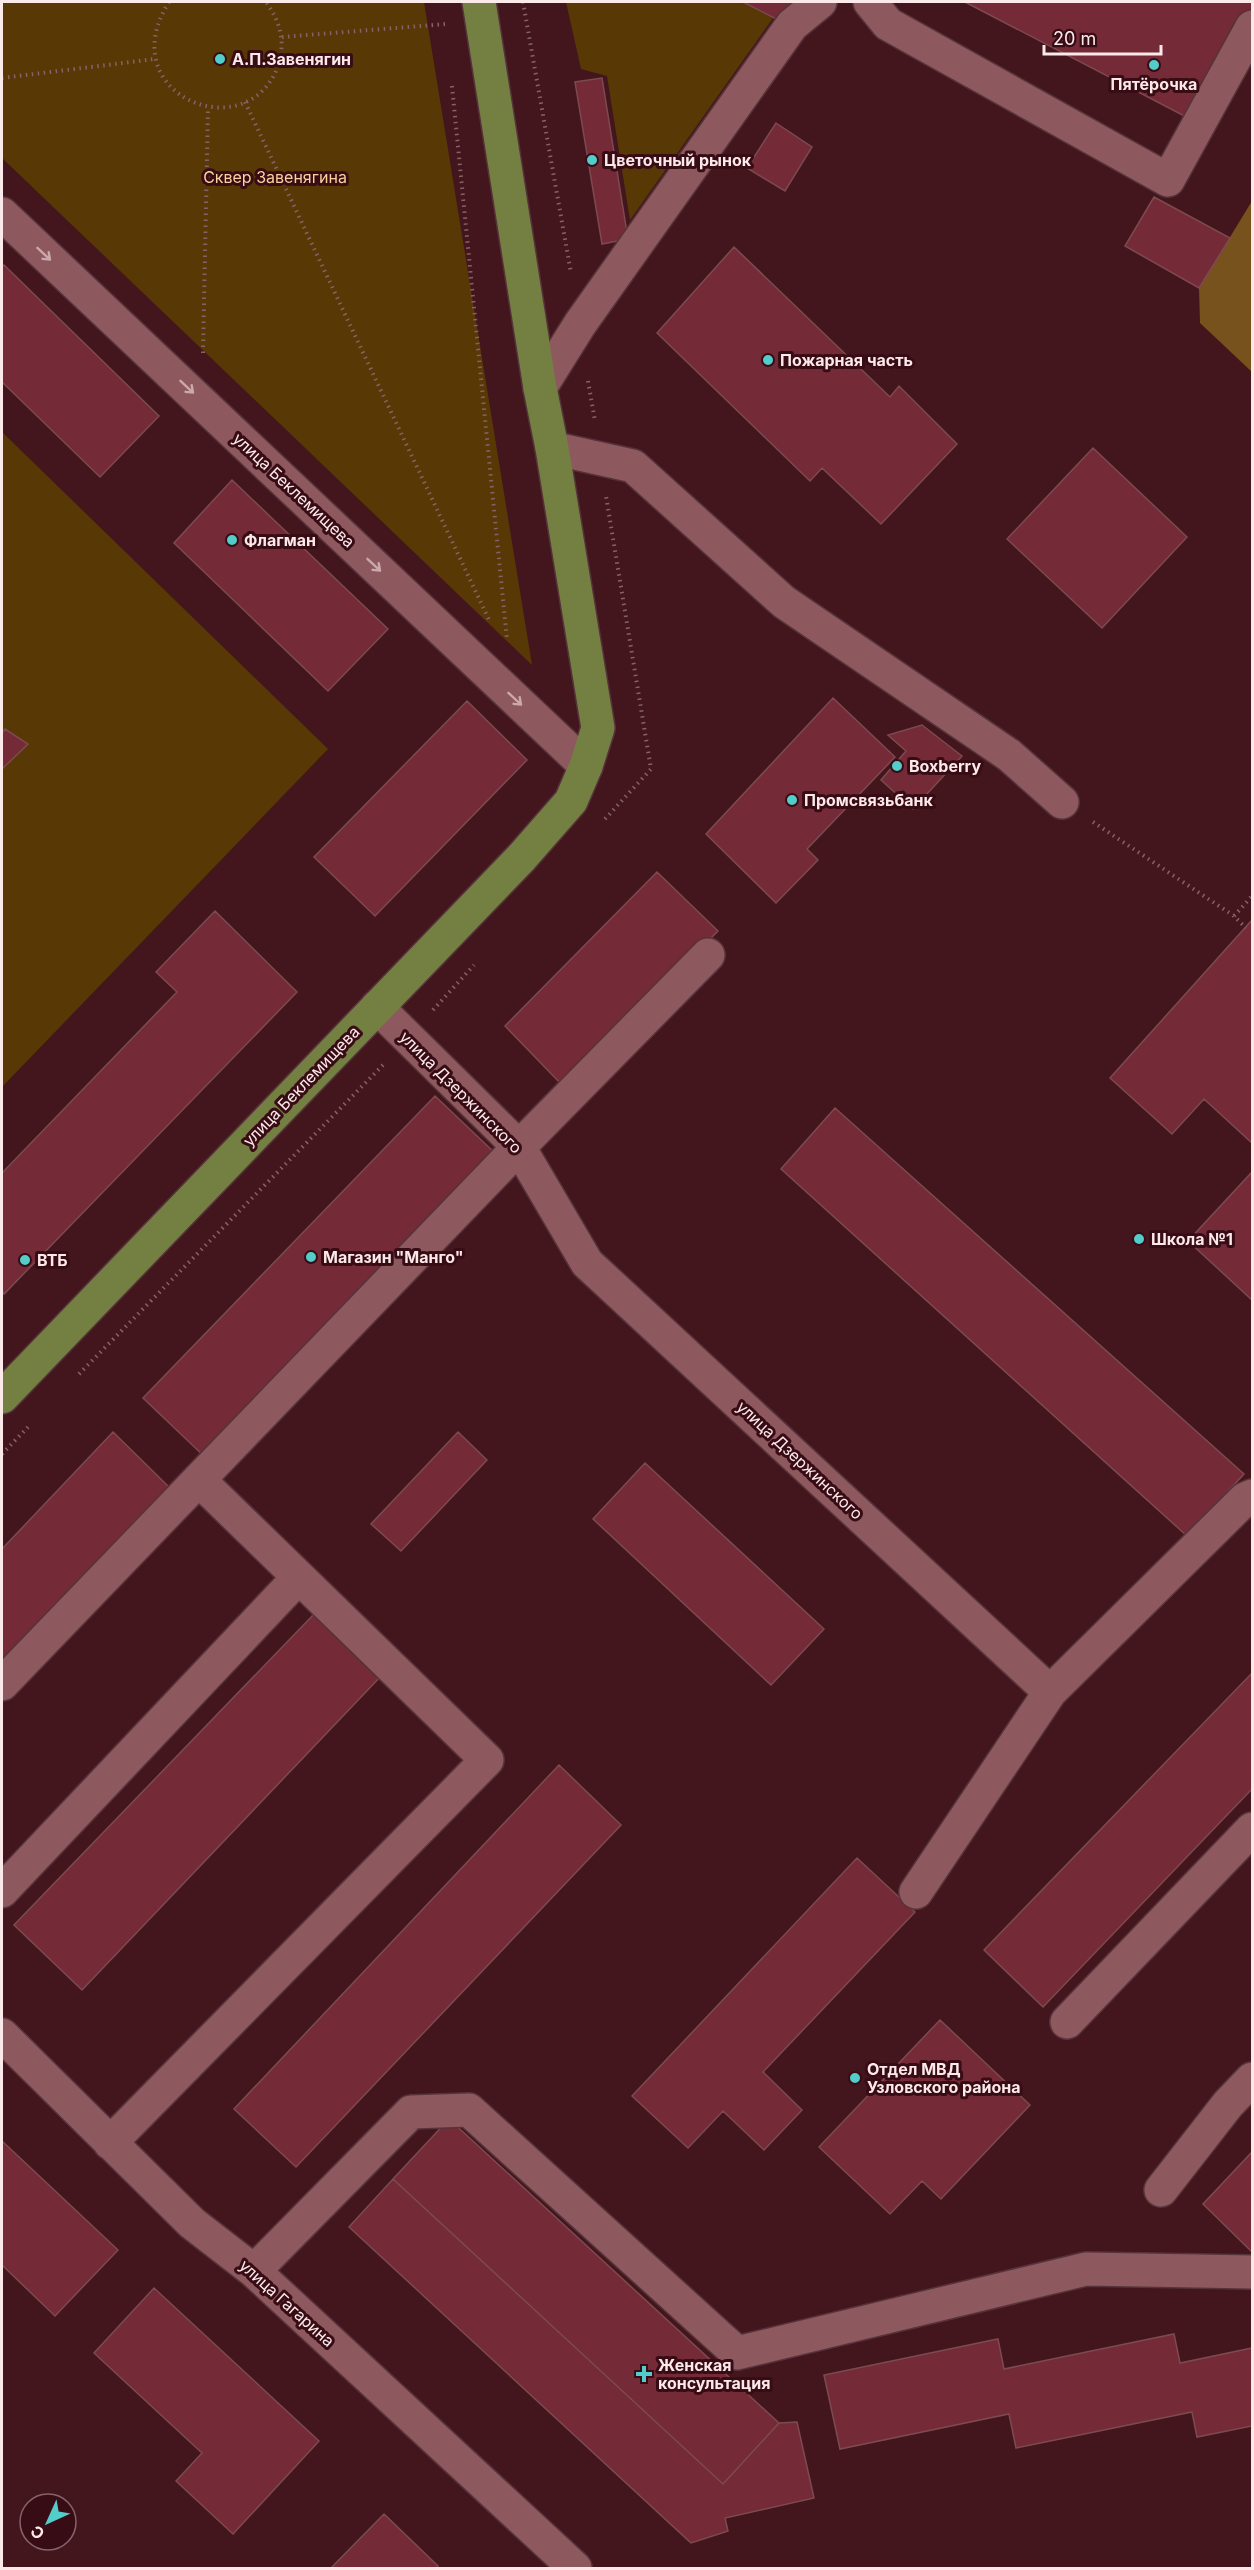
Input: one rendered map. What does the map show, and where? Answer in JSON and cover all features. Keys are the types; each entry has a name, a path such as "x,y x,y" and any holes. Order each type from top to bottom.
{"main road":[{"name":"улица Беклемищева","path":"2,1397 522,857 571,801 586,766 598,728 540,388 479,2"}],"street":[{"path":"540,388 580,324 792,25 820,2"},
{"path":"870,2 888,24 1168,180 1252,27"},
{"name":"улица Беклемищева","path":"2,214 586,766"},
{"path":"552,448 633,466 784,602 1009,755 1062,802"},
{"path":"2,1684 519,1147 708,956"},
{"name":"улица Дзержинского","path":"377,1007 519,1147 587,1263 1050,1692"},
{"path":"110,2143 487,1760 199,1480"},
{"path":"916,1892 1050,1692 1245,1499 1252,1496"},
{"path":"2,1891 298,1578"},
{"path":"1067,2022 1252,1828"},
{"name":"улица Гагарина","path":"2,2035 192,2223 254,2271 575,2568"},
{"path":"1161,2190 1228,2104 1252,2079"},
{"path":"254,2271 411,2112 469,2110 737,2353 1086,2269 1252,2272"}],"path":[{"path":"169,2 159,18 153,38 155,59 162,77 174,91 190,102 208,107 227,107 245,102 262,91 274,75 281,57 282,37 276,16 266,2"},
{"path":"523,2 580,324"},
{"path":"444,13 447,36"},
{"path":"282,37 446,24"},
{"path":"2,78 155,59"},
{"path":"452,83 509,663 496,681"},
{"path":"245,102 494,631"},
{"path":"202,401 208,107"},
{"path":"588,380 651,769 603,821"},
{"path":"1062,802 1234,916 1246,928"},
{"path":"1234,916 1252,896"},
{"path":"75,1378 409,1039 477,960"},
{"path":"2,1454 34,1420"}],"green space":[{"name":"Сквер Завенягина","path":"2,2 424,2 532,665 2,158"},
{"path":"566,2 742,2 773,18 630,220 607,76 581,69"},
{"path":"2,432 328,749 2,1087"}],"shaded area":[{"path":"1252,201 1252,372 1200,323 1199,288"}],"building":[{"path":"743,2 793,2 782,22"},
{"name":"Пятёрочка","path":"965,2 1252,2 1252,9 1192,120"},
{"path":"602,78 628,239 602,244 575,82"},
{"path":"776,123 812,147 785,191 747,168"},
{"path":"1154,197 1230,238 1199,288 1125,246"},
{"name":"Пожарная часть","path":"734,247 890,397 899,386 957,444 881,524 822,468 810,481 657,333"},
{"path":"4,265 159,416 100,477 2,382 2,267"},
{"path":"1093,448 1187,537 1102,628 1007,539"},
{"path":"232,480 388,629 328,691 174,543"},
{"path":"833,698 895,757 807,849 818,860 776,903 706,834"},
{"path":"467,701 527,760 375,916 314,857"},
{"path":"922,725 962,756 913,809 881,780 906,751 888,735"},
{"path":"5,729 28,744 2,769 2,733"},
{"path":"657,872 718,931 563,1086 505,1026"},
{"path":"215,911 297,992 4,1294 2,1291 2,1171 177,992 156,972"},
{"path":"1252,920 1252,1143 1204,1099 1172,1134 1110,1078"},
{"path":"435,1096 498,1156 207,1459 143,1398"},
{"path":"835,1108 1244,1474 1187,1536 781,1169"},
{"name":"Школа №1","path":"1252,1172 1252,1300 1188,1241"},
{"path":"113,1432 170,1488 2,1663 2,1549"},
{"path":"458,1432 487,1460 401,1551 371,1524"},
{"path":"645,1463 824,1629 771,1685 593,1519"},
{"path":"316,1612 382,1675 82,1990 14,1925"},
{"path":"1252,1673 1252,1789 1043,2007 984,1950"},
{"path":"559,1765 621,1825 296,2167 234,2109"},
{"path":"857,1858 915,1912 763,2072 802,2110 764,2150 723,2111 688,2148 632,2096"},
{"path":"940,2020 1030,2105 941,2199 922,2181 890,2214 819,2147"},
{"path":"449,2119 779,2423 723,2484 393,2179"},
{"path":"2,2141 118,2250 55,2316 2,2265"},
{"path":"1252,2152 1252,2252 1203,2204"},
{"path":"393,2179 723,2484 779,2423 797,2422 814,2498 725,2518 728,2531 691,2543 349,2227"},
{"path":"154,2288 319,2441 233,2534 176,2481 202,2453 94,2353"},
{"path":"1174,2334 1180,2363 1252,2348 1252,2426 1197,2437 1192,2412 1016,2448 1009,2414 840,2449 824,2375 998,2339 1004,2369"},
{"path":"384,2514 438,2566 436,2568 331,2568"}],"place":[{"name":"А.П.Завенягин","path":"220,59"},
{"name":"Пятёрочка","path":"1154,65"},
{"name":"Цветочный рынок","path":"592,160"},
{"name":"Пожарная часть","path":"768,360"},
{"name":"Флагман","path":"232,540"},
{"name":"Boxberry","path":"897,766"},
{"name":"Промсвязьбанк","path":"792,800"},
{"name":"Школа №1","path":"1139,1239"},
{"name":"Магазин \"Манго\"","path":"311,1257"},
{"name":"ВТБ","path":"25,1260"},
{"name":"Отдел МВД Узловского района","path":"855,2078"},
{"name":"Женская консультация","path":"644,2374"}]}
